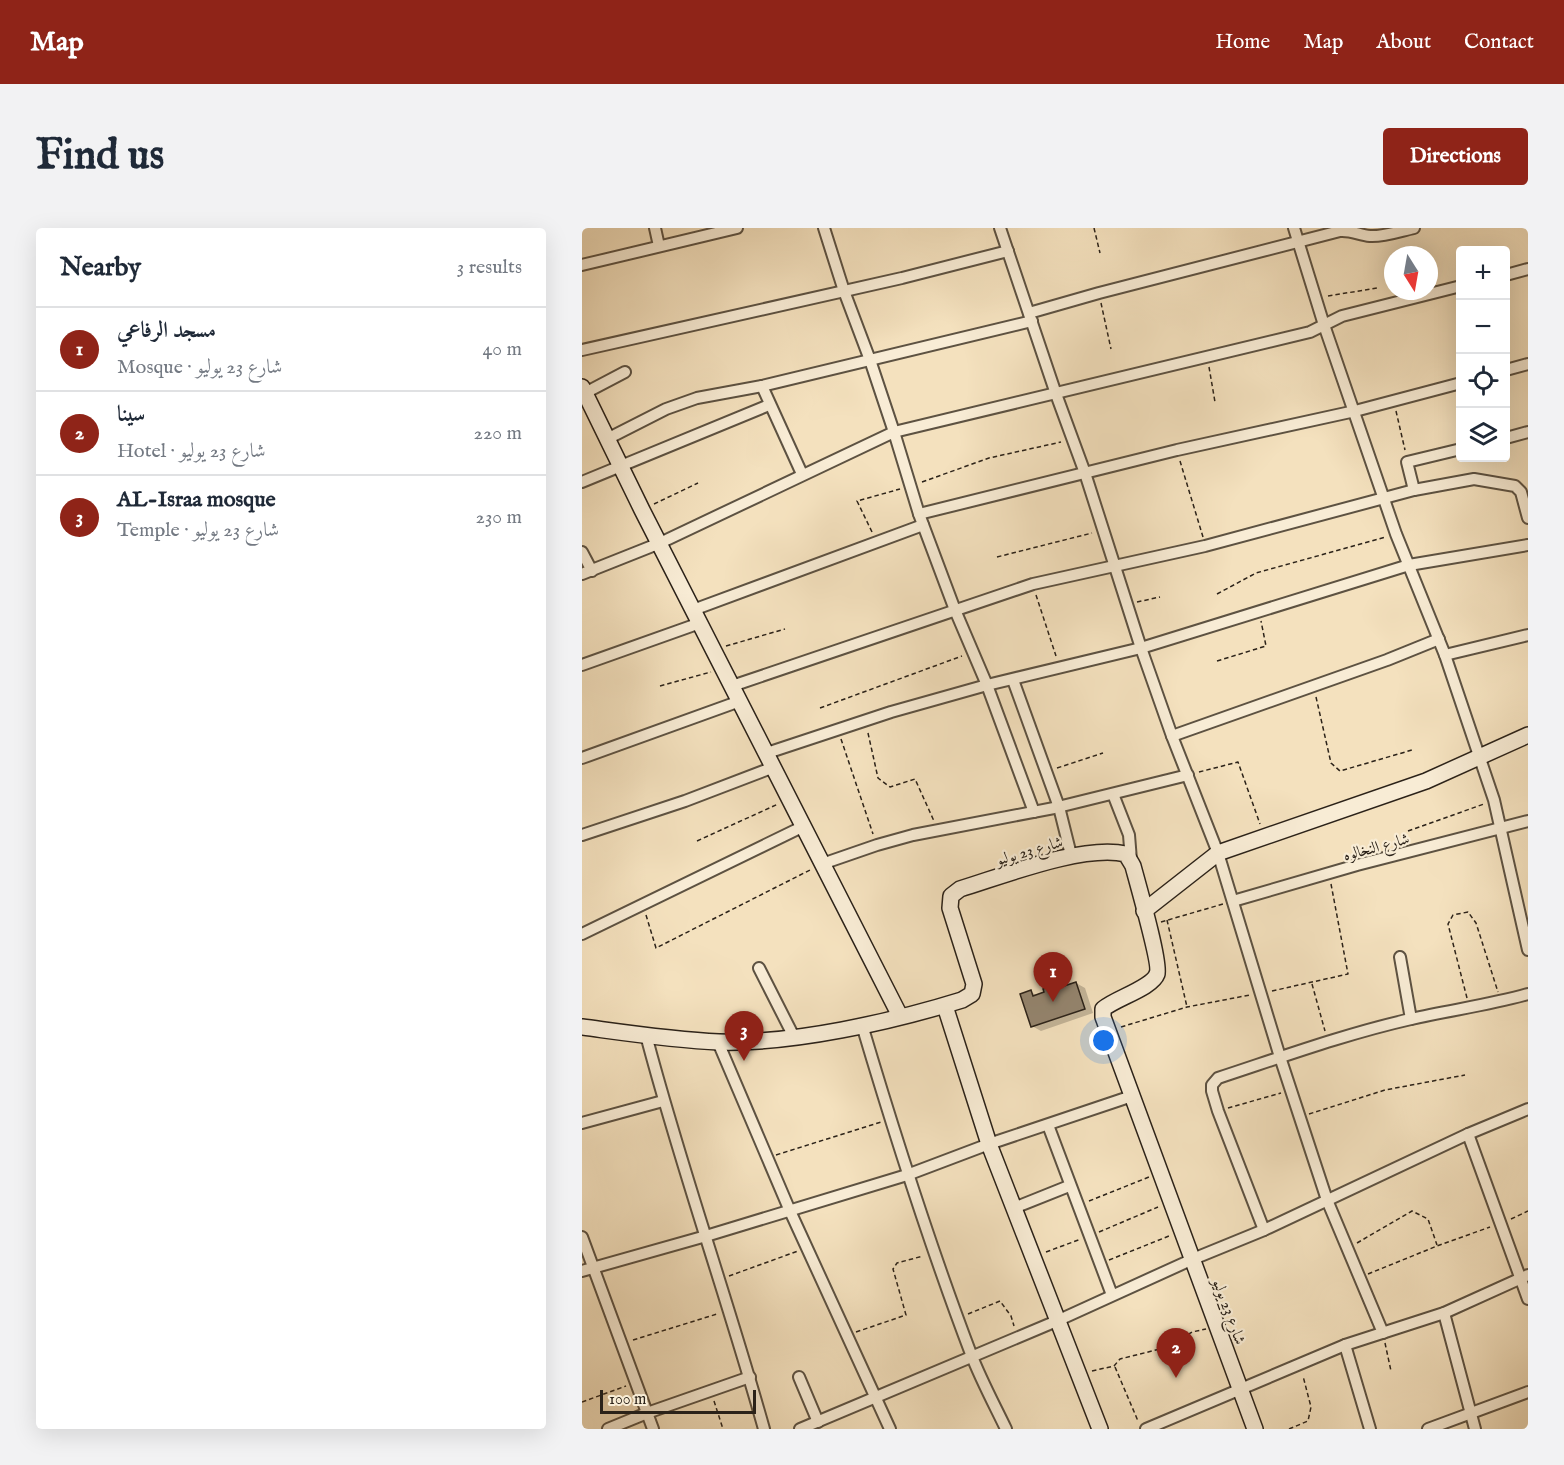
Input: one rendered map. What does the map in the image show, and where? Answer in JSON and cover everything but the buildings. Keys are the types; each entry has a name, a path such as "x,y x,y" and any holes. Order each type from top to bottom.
{"street":[{"path":"655,228 659,246"},
{"path":"582,265 735,228"},
{"path":"824,228 894,432 919,514 987,685 1034,812"},
{"path":"1294,228 1324,325 1396,534 1445,655 1494,800 1528,950"},
{"path":"607,439 680,403 870,360 1030,317 1099,293 1340,231 1377,236 1414,228"},
{"path":"1004,229 1008,251 1074,439 1141,648 1172,736 1218,853 1280,1057 1327,1200 1383,1333"},
{"path":"582,350 844,291 1008,251"},
{"path":"1510,274 1528,270"},
{"path":"582,552 587,572 660,543 894,432 1311,332 1335,318 1350,313 1456,287"},
{"path":"1510,369 1528,364"},
{"path":"625,372 583,390 900,1016"},
{"path":"919,514 1177,450 1355,411 1456,384"},
{"path":"762,386 802,474"},
{"path":"582,482 621,468 769,405"},
{"path":"1510,437 1528,432"},
{"path":"1414,490 1407,462 1456,450"},
{"path":"732,686 1033,584 1205,546 1414,490 1474,479 1515,486 1521,492 1528,518"},
{"path":"582,666 923,525"},
{"path":"582,835 685,801 837,730 865,721 987,685 1141,648 1409,565 1528,545"},
{"path":"1445,655 1528,634"},
{"path":"1172,736 1387,660 1439,639"},
{"path":"1013,680 1059,807 1071,855"},
{"path":"582,758 740,701"},
{"path":"1146,918 1218,853 1417,784 1528,735"},
{"path":"822,864 877,845 938,830 1059,807 1188,775"},
{"path":"1113,794 1129,835 1132,863"},
{"name":"شارع النخالوه","path":"1233,901 1357,865 1528,821"},
{"path":"582,934 804,826"},
{"name":"شارع 23 يوليو","path":"582,1027 718,1042 754,1041 794,1037 862,1025 945,1006 972,994 974,984 950,908 951,896 960,889 1071,855 1116,852 1126,854 1132,863 1158,965 1157,975 1150,983 1111,1002 1103,1009 1102,1017 1255,1429"},
{"path":"1400,957 1411,1019"},
{"path":"759,968 794,1037"},
{"path":"1264,1230 1218,1111 1212,1085 1218,1078 1328,1041 1411,1019 1502,1002 1528,994"},
{"path":"945,1006 989,1144 1100,1429"},
{"path":"862,1025 907,1175 972,1356 1006,1429"},
{"path":"646,1035 663,1101 750,1377 764,1429"},
{"path":"718,1042 766,1158 890,1429"},
{"path":"582,1271 907,1175 989,1144 1132,1096"},
{"path":"582,1123 663,1101"},
{"path":"800,1429 1016,1339 1193,1259 1264,1230 1468,1134 1528,1109"},
{"path":"1048,1125 1069,1186 1112,1295"},
{"path":"1468,1134 1501,1224 1525,1276 1528,1299"},
{"path":"1014,1208 1069,1186"},
{"path":"582,1237 653,1429"},
{"path":"1144,1429 1345,1345 1444,1313 1525,1276"},
{"path":"1444,1313 1475,1429"},
{"path":"1345,1345 1370,1429"},
{"path":"608,1429 750,1377"},
{"path":"799,1377 818,1422"},
{"path":"1428,1429 1528,1392"}],"path":[{"path":"1095,228 1100,253"},
{"path":"1317,298 1377,288"},
{"path":"1099,293 1111,349"},
{"path":"1208,357 1215,402"},
{"path":"1393,401 1407,462"},
{"path":"877,543 857,501 910,486 989,458 1074,439"},
{"path":"1177,450 1205,546"},
{"path":"642,510 698,483"},
{"path":"997,557 1104,530"},
{"path":"1217,594 1256,573 1396,534"},
{"path":"1033,584 1059,669"},
{"path":"1127,604 1160,597"},
{"path":"1217,660 1266,646 1259,611"},
{"path":"714,650 785,629"},
{"path":"820,708 973,652"},
{"path":"660,687 724,669"},
{"path":"1313,685 1331,764 1340,771 1412,750"},
{"path":"865,721 878,778 890,787 915,779 938,830"},
{"path":"837,730 877,845"},
{"path":"1046,771 1103,753"},
{"path":"1188,775 1239,762 1265,836"},
{"path":"697,841 790,799"},
{"path":"1408,831 1494,800"},
{"path":"644,904 656,948 822,864"},
{"path":"1328,1041 1312,983 1348,974 1329,874"},
{"path":"1146,918 1167,920 1233,901"},
{"path":"1470,1007 1448,924 1453,915 1468,912 1476,924 1502,1002"},
{"path":"1107,1031 1187,1007 1167,920"},
{"path":"1299,1117 1385,1090 1466,1075"},
{"path":"1218,1111 1291,1090"},
{"path":"766,1158 890,1119"},
{"path":"1077,1206 1160,1173"},
{"path":"1034,1257 1170,1202"},
{"path":"1346,1249 1412,1210 1428,1219 1437,1246"},
{"path":"1359,1278 1437,1246 1501,1224 1528,1211"},
{"path":"1100,1263 1181,1231"},
{"path":"720,1280 807,1247"},
{"path":"847,1335 906,1315 893,1269 897,1263 935,1253"},
{"path":"958,1318 1000,1301 1011,1316 1016,1339"},
{"path":"621,1344 729,1310"},
{"path":"1079,1373 1114,1366 1120,1359 1168,1347 1192,1332 1216,1326"},
{"path":"1383,1333 1390,1371"},
{"path":"1289,1429 1308,1421 1310,1414 1311,1407 1300,1364"},
{"path":"1114,1366 1144,1429"},
{"path":"582,1402 635,1382"},
{"path":"711,1390 723,1429"}],"place":[{"name":"مسجد الرفاعي","path":"1053,1002"},
{"name":"AL-Israa mosque","path":"744,1061"},
{"name":"سينا","path":"1176,1378"}]}
